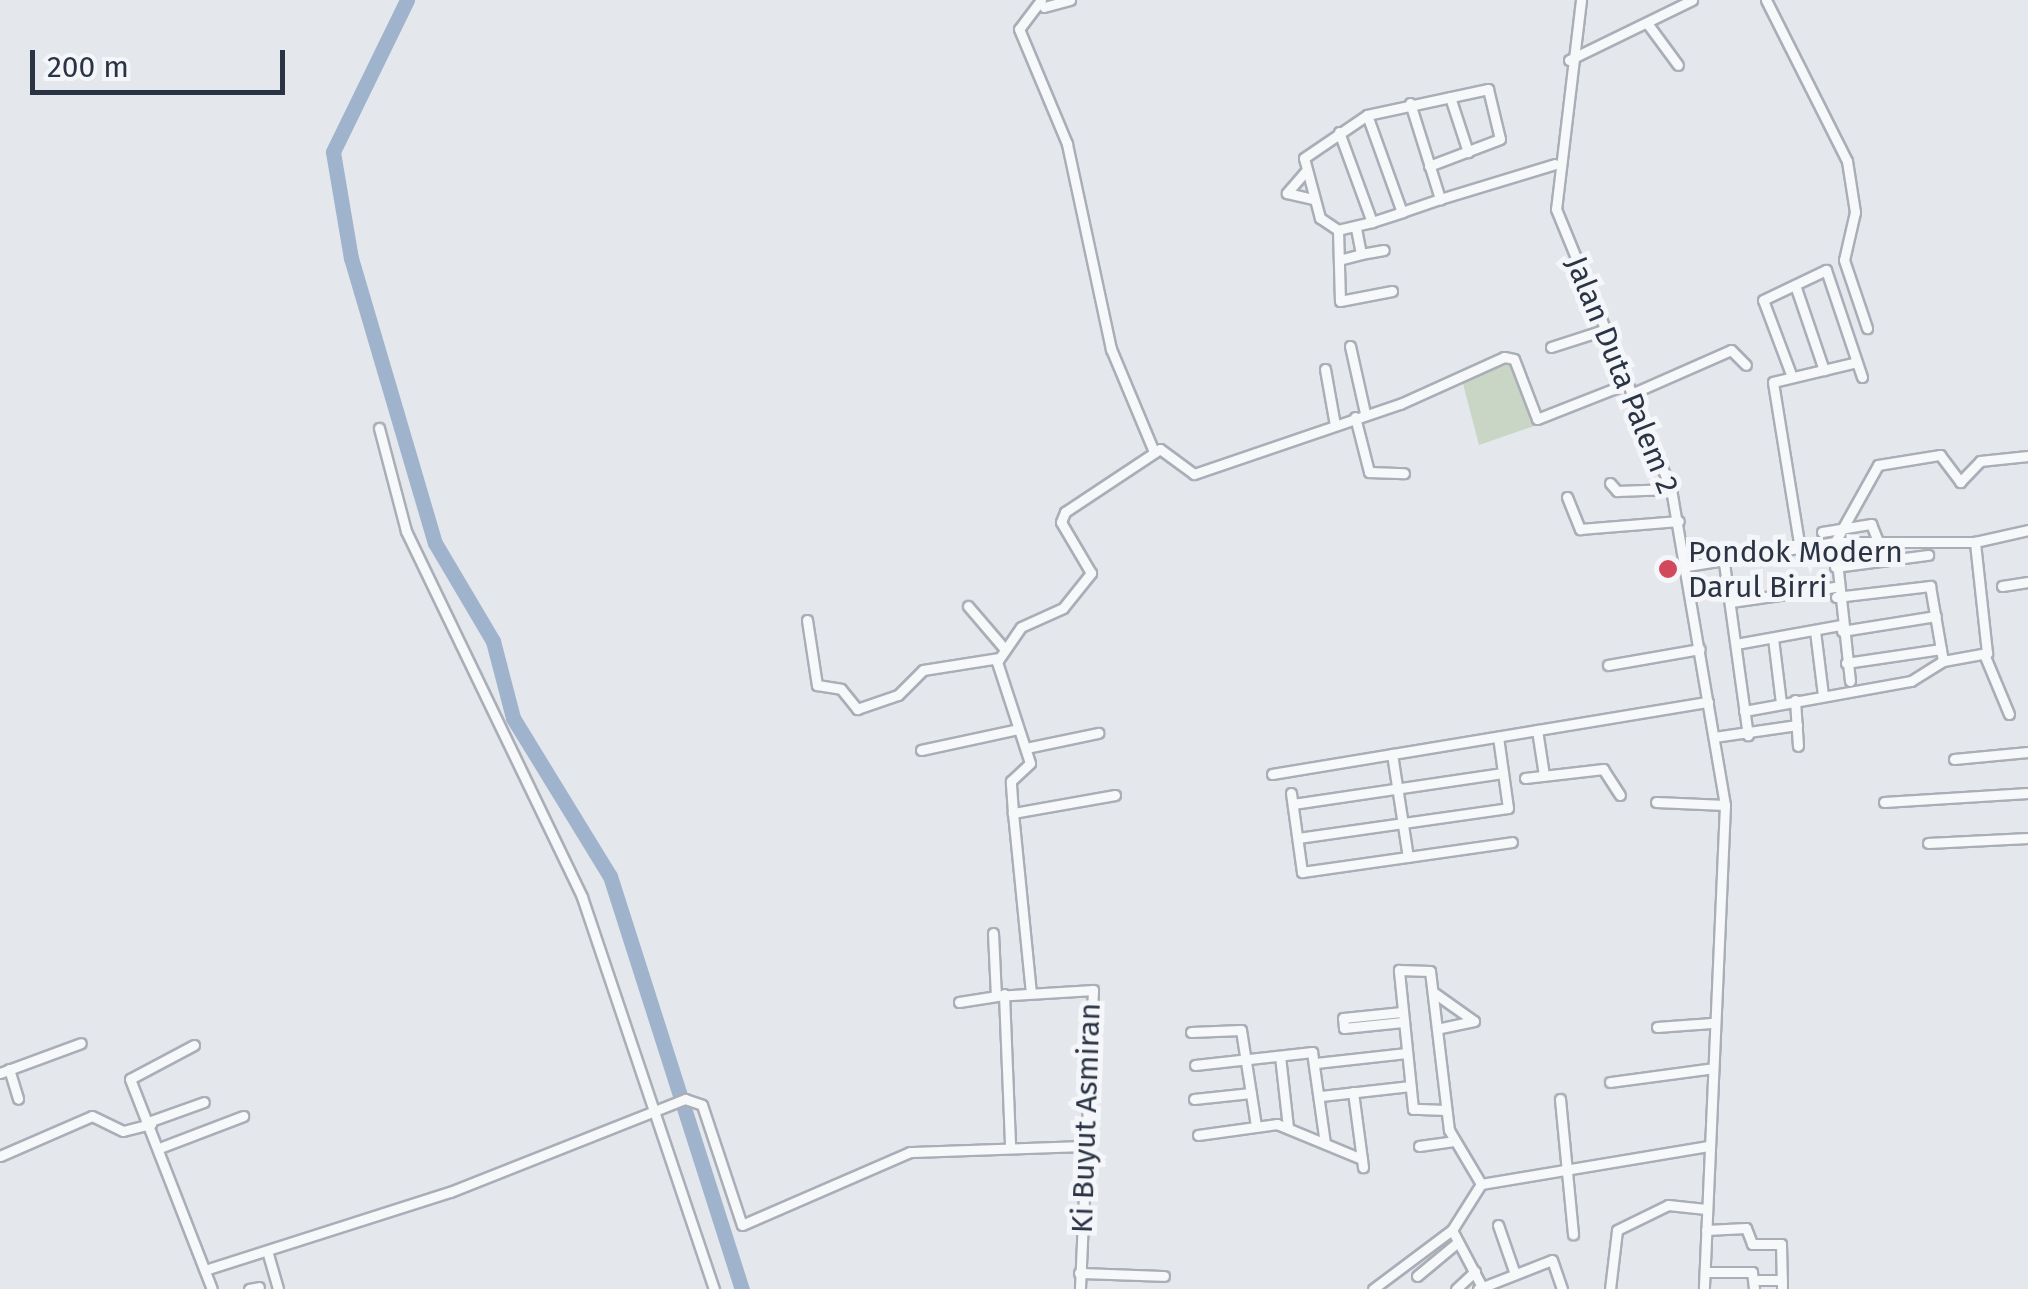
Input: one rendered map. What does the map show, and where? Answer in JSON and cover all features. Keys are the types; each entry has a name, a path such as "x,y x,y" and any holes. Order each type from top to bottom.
{"street":[{"path":"1070,0 1043,3 1019,29 1067,144 1110,346 1154,452"},
{"name":"Jalan Duta Palem 2","path":"1581,0 1555,164 1556,209 1671,488 1688,566 1726,805 1708,1069 1704,1289"},
{"path":"1569,60 1692,0"},
{"path":"1766,0 1847,161 1855,212 1844,260 1868,328"},
{"path":"1648,24 1678,65"},
{"path":"1392,290 1340,301 1338,230 1313,199 1304,158 1367,115 1410,103 1492,93 1502,136 1429,166"},
{"path":"1450,97 1468,152"},
{"path":"1410,103 1440,198"},
{"path":"1367,115 1402,212"},
{"path":"1339,132 1372,222"},
{"path":"1338,230 1356,228 1555,164"},
{"path":"1305,172 1288,193 1313,199"},
{"path":"1356,228 1361,254"},
{"path":"1338,260 1384,250"},
{"path":"1792,377 1763,300 1826,270 1862,378"},
{"path":"1795,285 1824,370"},
{"path":"1551,347 1604,330"},
{"path":"1350,346 1369,472 1404,473"},
{"path":"807,620 816,684 841,689 858,709 898,695 923,670 1001,652 1025,624 1063,608 1091,573 1062,516 1154,452 1168,450 1194,474 1509,356 1537,419 1731,350 1746,365"},
{"path":"1800,549 1772,382 1857,362"},
{"path":"1325,369 1335,424"},
{"path":"378,428 406,531 564,851 659,1105 714,1289"},
{"path":"1850,681 1835,592 1835,542 1882,461 1940,454 1960,482 1980,461 2028,456"},
{"path":"1610,483 1617,491 1671,488"},
{"path":"1567,496 1580,530 1679,522"},
{"path":"1822,532 1873,525 1878,544"},
{"path":"1688,566 1835,542 1975,542 2028,530"},
{"path":"1975,542 1984,654 2009,714"},
{"path":"1835,567 1928,554"},
{"path":"1724,563 1748,734"},
{"path":"2002,586 2028,582"},
{"path":"1731,602 1928,584 1943,661"},
{"path":"968,606 1001,652 1026,748 1029,771 1011,781 1031,993"},
{"path":"1736,644 1936,616"},
{"path":"1814,631 1824,695"},
{"path":"1774,638 1782,703"},
{"path":"1846,664 1941,649"},
{"path":"1608,665 1700,650"},
{"path":"1744,711 1921,679 1943,661 1984,654"},
{"path":"1795,700 1798,746"},
{"path":"1272,774 1708,702"},
{"path":"1714,737 1797,724"},
{"path":"921,750 1018,729"},
{"path":"1536,730 1544,775"},
{"path":"1026,748 1098,733"},
{"path":"1298,838 1508,808 1498,736"},
{"path":"1954,760 2028,752"},
{"path":"1392,754 1408,857"},
{"path":"1524,778 1603,769 1620,795"},
{"path":"1503,773 1292,798 1302,872 1512,842"},
{"path":"1884,802 2028,794"},
{"path":"1013,813 1114,795"},
{"path":"1656,802 1726,805"},
{"path":"1928,844 2028,838"},
{"path":"993,933 1010,1146"},
{"path":"1446,1110 1415,1112 1399,970 1429,969 1446,1110 1454,1141 1480,1184"},
{"name":"Ki Buyut Asmiran","path":"959,1002 1000,995 1092,990 1080,1289"},
{"path":"1433,992 1474,1021 1437,1029"},
{"path":"1402,1017 1344,1028 1343,1018 1402,1017"},
{"path":"1657,1028 1711,1024"},
{"path":"1191,1032 1239,1028 1256,1126"},
{"path":"18,1099 4,1071 81,1043"},
{"path":"194,1045 131,1073 162,1147 212,1289"},
{"path":"1194,1065 1312,1052 1325,1143"},
{"path":"1316,1063 1406,1053"},
{"path":"1280,1056 1288,1127"},
{"path":"1610,1082 1708,1069"},
{"path":"1320,1096 1410,1086"},
{"path":"1198,1135 1256,1126 1288,1127 1363,1163 1353,1092"},
{"path":"1194,1099 1250,1093"},
{"path":"205,1270 268,1254 506,1172 659,1105 685,1099 702,1105 742,1225 910,1152 1086,1146"},
{"path":"1560,1099 1564,1172 1573,1234"},
{"path":"0,1156 92,1116 123,1130 204,1102"},
{"path":"162,1147 243,1116"},
{"path":"1419,1146 1454,1141"},
{"path":"1480,1184 1708,1146"},
{"path":"1373,1289 1452,1230 1480,1184"},
{"path":"1610,1289 1617,1230 1668,1205 1706,1209"},
{"path":"1498,1225 1515,1274"},
{"path":"1705,1272 1752,1272 1756,1284 1782,1284 1781,1244 1752,1244 1746,1228 1706,1230"},
{"path":"1452,1230 1480,1288 1552,1260 1562,1289"},
{"path":"1417,1276 1458,1242"},
{"path":"268,1254 278,1289"},
{"path":"1456,1289 1475,1271"},
{"path":"1079,1273 1164,1276"}],"green space":[{"path":"1517,358 1540,424 1479,445 1461,376"}],"waterway":[{"path":"407,0 333,152 351,258 435,543 493,641 513,718 610,876 742,1289"}],"place":[{"name":"Pondok Modern Darul Birri","path":"1668,569"}]}
